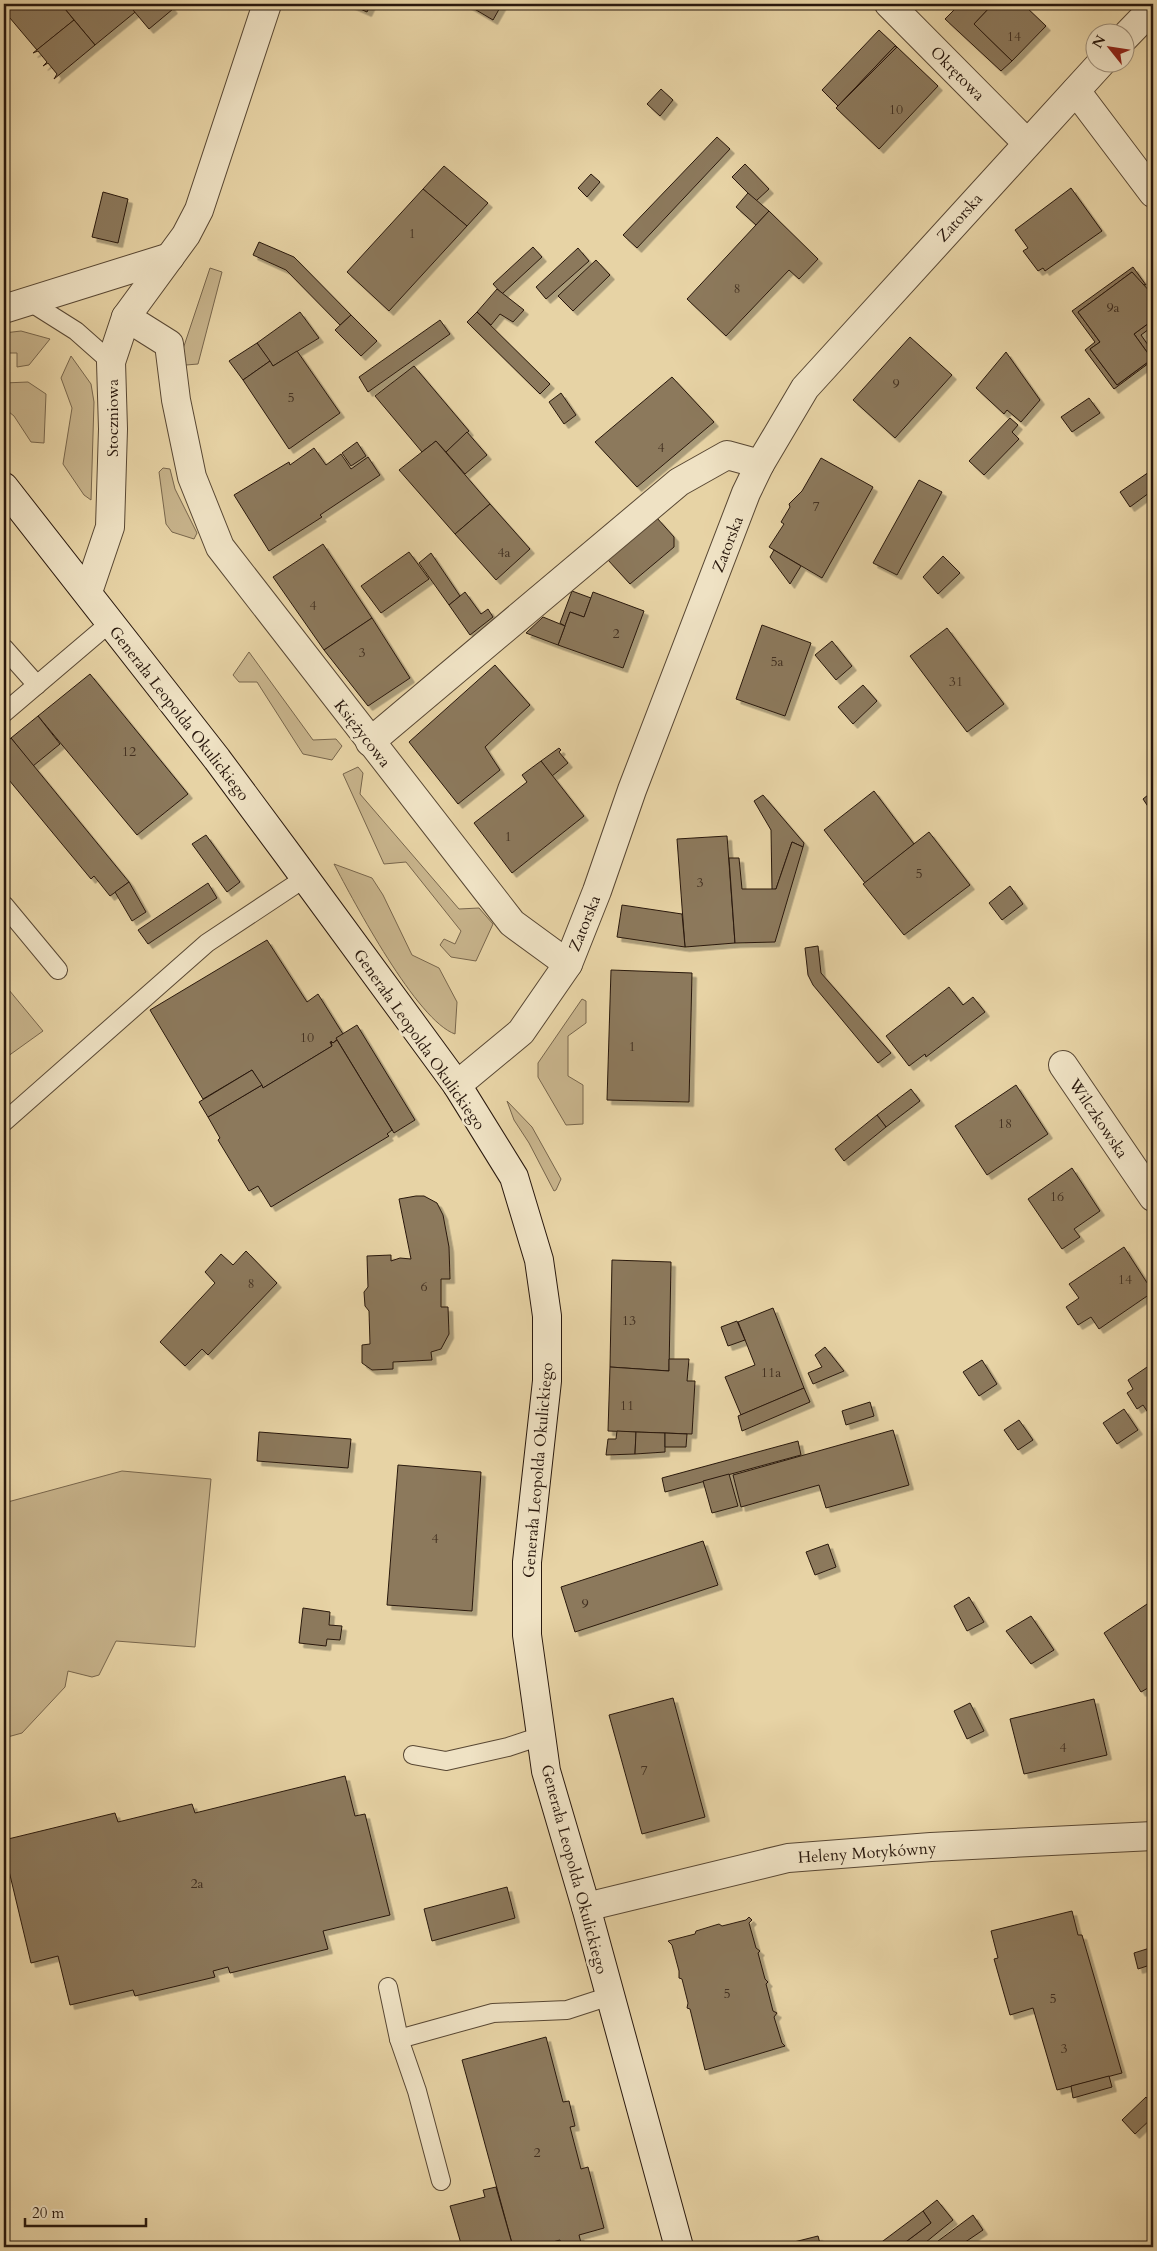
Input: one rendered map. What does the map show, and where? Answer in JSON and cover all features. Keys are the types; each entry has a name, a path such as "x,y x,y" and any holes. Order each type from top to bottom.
{"street":[{"name":"Stoczniowa","path":"88,592 110,527 113,429 111,362 126,317 170,257 200,210 267,4"},
{"name":"Okrętowa","path":"889,4 1027,142"},
{"path":"1134,28 1153,8"},
{"name":"Zatorska","path":"456,1085 521,1032 568,964 597,891 632,790 743,502 760,464 805,388 1027,142 1093,72"},
{"path":"1076,91 1153,193"},
{"path":"4,309 170,257"},
{"name":"Księżycowa","path":"126,317 169,344 176,400 192,477 220,547 512,923 568,964"},
{"path":"370,742 679,482 728,455 760,464"},
{"name":"Generała Leopolda Okulickiego","path":"4,487 217,759 305,878 456,1085 514,1177 539,1260 547,1316 547,1381 527,1562 527,1635 546,1771 586,1907 678,2247"},
{"name":"Wilczkowska","path":"1063,1065 1153,1197"},
{"name":"Heleny Motykówny","path":"586,1907 788,1858 931,1847 1153,1836"}],"lane":[{"path":"30,302 76,331 111,362"},
{"path":"4,713 111,622"},
{"path":"4,648 37,685"},
{"path":"4,1122 207,943 305,878"},
{"path":"4,905 58,970"},
{"path":"413,1755 446,1761 508,1747 541,1736"},
{"path":"388,1987 399,2038 417,2091 441,2181"},
{"path":"399,2038 493,2014 567,2010 610,1996"}],"shaded area":[{"path":"210,268 222,272 198,364 186,365 181,355"},
{"path":"21,331 50,339 29,365 17,367 17,353 4,353 4,333"},
{"path":"71,356 91,384 94,402 91,500 84,495 63,464 72,408 61,378"},
{"path":"28,382 46,394 44,443 31,442 14,416 4,408 4,383"},
{"path":"163,468 170,469 175,489 197,533 194,539 172,532 166,524 159,472"},
{"path":"249,652 313,740 336,739 342,746 332,760 303,754 257,682 239,682 233,675"},
{"path":"358,767 363,773 360,794 459,909 479,908 493,924 476,961 451,957 440,945 444,939 455,944 461,931 406,862 384,864 343,774"},
{"path":"334,864 372,878 383,895 412,955 439,968 457,1002 455,1034 440,1025 405,985 371,931"},
{"path":"4,984 43,1031 4,1059"},
{"path":"582,999 586,1001 586,1023 568,1036 568,1076 583,1085 583,1124 566,1125 538,1077 538,1063"},
{"path":"507,1101 532,1127 561,1179 556,1190 554,1191 529,1143 514,1120"},
{"path":"122,1471 211,1479 195,1647 116,1641 99,1675 92,1677 68,1671 65,1687 22,1733 4,1738 4,1503"}],"building":[{"path":"4,4 61,4 74,20 37,50 4,11"},
{"path":"61,4 145,4 95,45"},
{"path":"141,4 169,4 173,9 149,29 133,10"},
{"path":"349,4 371,4 367,12"},
{"path":"466,4 502,4 493,20"},
{"path":"960,4 993,4 974,24 1012,61 1001,71 945,19"},
{"path":"993,4 1023,4 1046,26 1012,61 974,24"},
{"path":"74,20 95,45 54,79 57,74 48,63 43,66 47,62 38,51 33,53"},
{"path":"879,30 897,47 895,46 838,106 822,90"},
{"path":"895,46 897,47 839,107 838,106"},
{"path":"897,47 938,86 879,149 836,108"},
{"path":"661,89 673,100 660,116 647,104"},
{"path":"717,137 730,149 637,248 623,235"},
{"path":"745,164 769,189 756,201 732,177"},
{"path":"444,166 488,203 467,226 423,189"},
{"path":"591,174 600,182 587,197 578,188"},
{"path":"1071,188 1102,231 1045,271 1043,268 1038,271 1023,251 1028,248 1015,230"},
{"path":"423,189 467,226 389,311 347,272"},
{"path":"103,192 128,199 118,243 92,237"},
{"path":"748,193 769,211 756,225 736,207"},
{"path":"769,211 818,259 799,279 789,270 726,336 687,299"},
{"path":"259,242 294,257 351,315 340,325 286,270 253,255"},
{"path":"533,247 542,257 502,294 493,284"},
{"path":"578,248 589,261 546,299 536,287"},
{"path":"596,260 610,275 573,311 558,296"},
{"path":"1133,267 1146,285 1141,284 1132,272 1078,312 1100,342 1090,349 1117,385 1152,359 1134,334 1153,320 1153,326 1141,335 1153,352 1153,360 1114,389 1085,350 1095,342 1072,311"},
{"path":"1132,272 1153,295 1153,320 1134,334 1152,359 1117,385 1090,349 1100,342 1078,312"},
{"path":"497,289 524,310 513,322 500,314 491,325 477,312"},
{"path":"300,312 319,338 273,366 257,343"},
{"path":"477,312 550,384 540,394 467,322"},
{"path":"351,315 377,341 361,356 335,330"},
{"path":"440,320 450,334 368,392 359,377"},
{"path":"910,337 952,375 895,438 853,400"},
{"path":"257,343 270,361 243,380 229,361"},
{"path":"297,351 340,413 289,449 243,380 270,361 273,366"},
{"path":"1006,352 1040,400 1021,422 1007,410 1004,414 976,388"},
{"path":"414,366 469,431 446,452 436,441 422,452 375,396"},
{"path":"672,377 714,422 637,487 595,442"},
{"path":"561,393 576,415 564,424 549,402"},
{"path":"1089,398 1100,413 1072,432 1061,417"},
{"path":"1010,418 1018,425 1012,432 1019,439 984,475 969,461"},
{"path":"467,432 487,455 465,474 446,452"},
{"path":"436,441 490,504 455,534 399,470"},
{"path":"357,442 366,456 351,466 342,453"},
{"path":"314,448 326,465 341,454 351,469 368,457 380,475 320,515 322,517 269,551 234,495 289,462 290,465"},
{"path":"821,458 873,487 822,578 769,547 784,524 781,522 790,507 789,504 802,491"},
{"path":"1149,472 1153,478 1153,490 1130,507 1120,492"},
{"path":"919,480 942,492 897,575 873,563"},
{"path":"490,504 530,549 496,580 455,534"},
{"path":"657,518 674,537 674,547 630,584 608,560"},
{"path":"323,544 372,618 324,650 273,577"},
{"path":"774,550 801,566 790,584 770,557"},
{"path":"409,552 429,579 381,613 361,586"},
{"path":"431,553 460,596 449,605 419,563"},
{"path":"943,556 960,573 938,594 923,577"},
{"path":"572,591 591,598 584,617 570,612 565,626 560,623"},
{"path":"465,592 481,614 488,609 493,617 470,635 449,605"},
{"path":"593,592 644,611 623,668 558,645 570,612 584,617"},
{"path":"543,617 565,626 558,645 526,633"},
{"path":"372,618 410,678 368,706 324,650"},
{"path":"762,625 811,643 785,716 736,699"},
{"path":"947,628 1004,704 967,732 910,656"},
{"path":"832,641 852,666 836,680 815,655"},
{"path":"495,665 530,705 485,747 500,770 458,804 409,742"},
{"path":"90,674 188,794 137,835 38,716"},
{"path":"863,685 877,701 853,724 838,707"},
{"path":"38,716 60,744 33,766 11,738"},
{"path":"11,738 129,882 110,896 94,876 91,879 4,774 4,744"},
{"path":"559,748 561,750 559,752 568,763 552,776 541,761"},
{"path":"541,761 584,816 512,873 474,823 527,782 522,775"},
{"path":"874,791 914,844 865,883 824,830"},
{"path":"1153,791 1153,814 1143,799"},
{"path":"763,795 804,843 803,847 792,842 776,889 772,890 771,830 754,801"},
{"path":"929,832 970,885 904,935 863,884"},
{"path":"206,835 240,882 227,892 192,844"},
{"path":"727,836 735,943 685,947 677,839"},
{"path":"792,842 803,847 775,942 735,943 729,858 739,858 742,889 776,889"},
{"path":"129,882 146,912 132,921 115,892"},
{"path":"208,883 217,898 148,944 138,930"},
{"path":"1010,886 1023,904 1002,920 989,903"},
{"path":"622,905 682,914 685,947 617,937"},
{"path":"267,940 307,1002 318,994 343,1034 333,1043 330,1042 332,1046 263,1088 252,1070 203,1099 150,1010"},
{"path":"818,946 821,973 891,1053 878,1063 813,985 808,975 805,948"},
{"path":"611,970 692,973 689,1102 607,1100"},
{"path":"949,987 963,1005 973,997 985,1012 926,1057 925,1054 909,1066 886,1036"},
{"path":"357,1025 415,1120 394,1133 336,1038"},
{"path":"337,1040 392,1130 387,1134 389,1136 271,1207 258,1186 249,1191 218,1140 220,1138 208,1117 262,1085 263,1088 332,1046 331,1041 333,1043"},
{"path":"252,1070 262,1085 208,1117 199,1102"},
{"path":"1016,1085 1048,1134 987,1175 955,1126"},
{"path":"911,1089 920,1101 886,1127 877,1115"},
{"path":"877,1115 886,1127 844,1161 835,1149"},
{"path":"1072,1168 1100,1211 1074,1229 1080,1237 1062,1249 1028,1199"},
{"path":"424,1196 437,1203 443,1215 449,1247 450,1279 441,1279 441,1307 448,1307 449,1334 441,1349 431,1352 432,1360 393,1362 393,1369 372,1370 362,1363 362,1345 370,1344 369,1311 365,1306 364,1292 368,1287 367,1256 391,1255 391,1261 400,1258 411,1259 399,1199"},
{"path":"1124,1247 1153,1292 1099,1329 1091,1317 1078,1325 1066,1307 1079,1298 1069,1284"},
{"path":"246,1251 277,1283 208,1355 202,1349 185,1366 160,1342 215,1283 205,1272 221,1254 233,1265"},
{"path":"612,1260 671,1262 669,1371 610,1367"},
{"path":"773,1308 804,1388 741,1415 725,1377 755,1365 738,1322"},
{"path":"737,1321 745,1340 728,1346 721,1327"},
{"path":"825,1347 844,1371 813,1384 808,1373 822,1367 815,1355"},
{"path":"669,1359 689,1359 687,1381 695,1381 692,1434 608,1431 610,1367 669,1371"},
{"path":"982,1360 997,1384 979,1396 963,1372"},
{"path":"1153,1363 1153,1420 1143,1405 1137,1409 1127,1393 1133,1389 1128,1380"},
{"path":"804,1388 810,1402 742,1431 738,1416"},
{"path":"870,1402 874,1416 846,1425 842,1411"},
{"path":"1124,1409 1138,1430 1117,1444 1103,1423"},
{"path":"1019,1420 1033,1440 1018,1450 1004,1430"},
{"path":"893,1430 909,1485 826,1508 819,1485 741,1507 733,1475"},
{"path":"617,1431 636,1432 635,1454 606,1455 608,1439 616,1439"},
{"path":"259,1432 351,1439 348,1468 257,1461"},
{"path":"636,1432 665,1433 665,1452 635,1454"},
{"path":"665,1433 687,1434 686,1447 665,1447"},
{"path":"798,1441 801,1455 665,1492 662,1478"},
{"path":"398,1465 481,1472 472,1611 387,1605"},
{"path":"729,1474 738,1506 712,1513 703,1481"},
{"path":"703,1541 718,1585 575,1632 561,1587"},
{"path":"828,1544 836,1567 815,1575 806,1552"},
{"path":"969,1597 984,1622 967,1631 954,1606"},
{"path":"1153,1600 1153,1685 1141,1692 1104,1633"},
{"path":"303,1608 330,1612 329,1625 342,1626 340,1640 327,1639 326,1646 299,1643"},
{"path":"1031,1616 1054,1650 1031,1664 1006,1631"},
{"path":"673,1698 705,1817 642,1834 609,1715"},
{"path":"1094,1699 1107,1755 1024,1774 1010,1719"},
{"path":"970,1703 984,1731 967,1739 954,1711"},
{"path":"345,1776 355,1816 365,1814 390,1915 323,1931 328,1949 230,1973 228,1967 213,1971 215,1977 135,1996 133,1990 70,2005 58,1956 31,1963 4,1850 4,1840 115,1813 118,1822 192,1804 195,1813"},
{"path":"507,1887 515,1918 432,1941 424,1909"},
{"path":"1072,1911 1078,1935 1082,1935 1122,2073 1057,2090 1033,2008 1010,2015 994,1959 998,1958 991,1931"},
{"path":"749,1917 752,1920 749,1923 756,1948 760,1951 758,1953 765,1979 768,1982 766,1984 773,2011 777,2013 774,2017 782,2043 785,2046 705,2070 690,2009 687,2008 688,2003 682,1979 679,1978 672,1945 668,1941 695,1934 696,1931 719,1924 722,1926 746,1920"},
{"path":"1153,1947 1153,1964 1138,1969 1134,1953"},
{"path":"546,2037 563,2102 569,2101 575,2126 570,2127 581,2169 588,2167 604,2228 579,2235 582,2247 562,2247 560,2240 534,2247 513,2247 462,2060"},
{"path":"1109,2076 1112,2087 1073,2098 1071,2086"},
{"path":"1146,2097 1153,2105 1153,2117 1135,2134 1122,2120"},
{"path":"496,2187 513,2247 462,2247 450,2206 485,2197 483,2190"},
{"path":"937,2200 953,2220 920,2247 899,2247 931,2223 923,2211"},
{"path":"923,2211 931,2223 899,2247 875,2247"},
{"path":"973,2215 983,2230 958,2247 930,2247"},
{"path":"818,2236 821,2247 772,2247 798,2241"}]}
